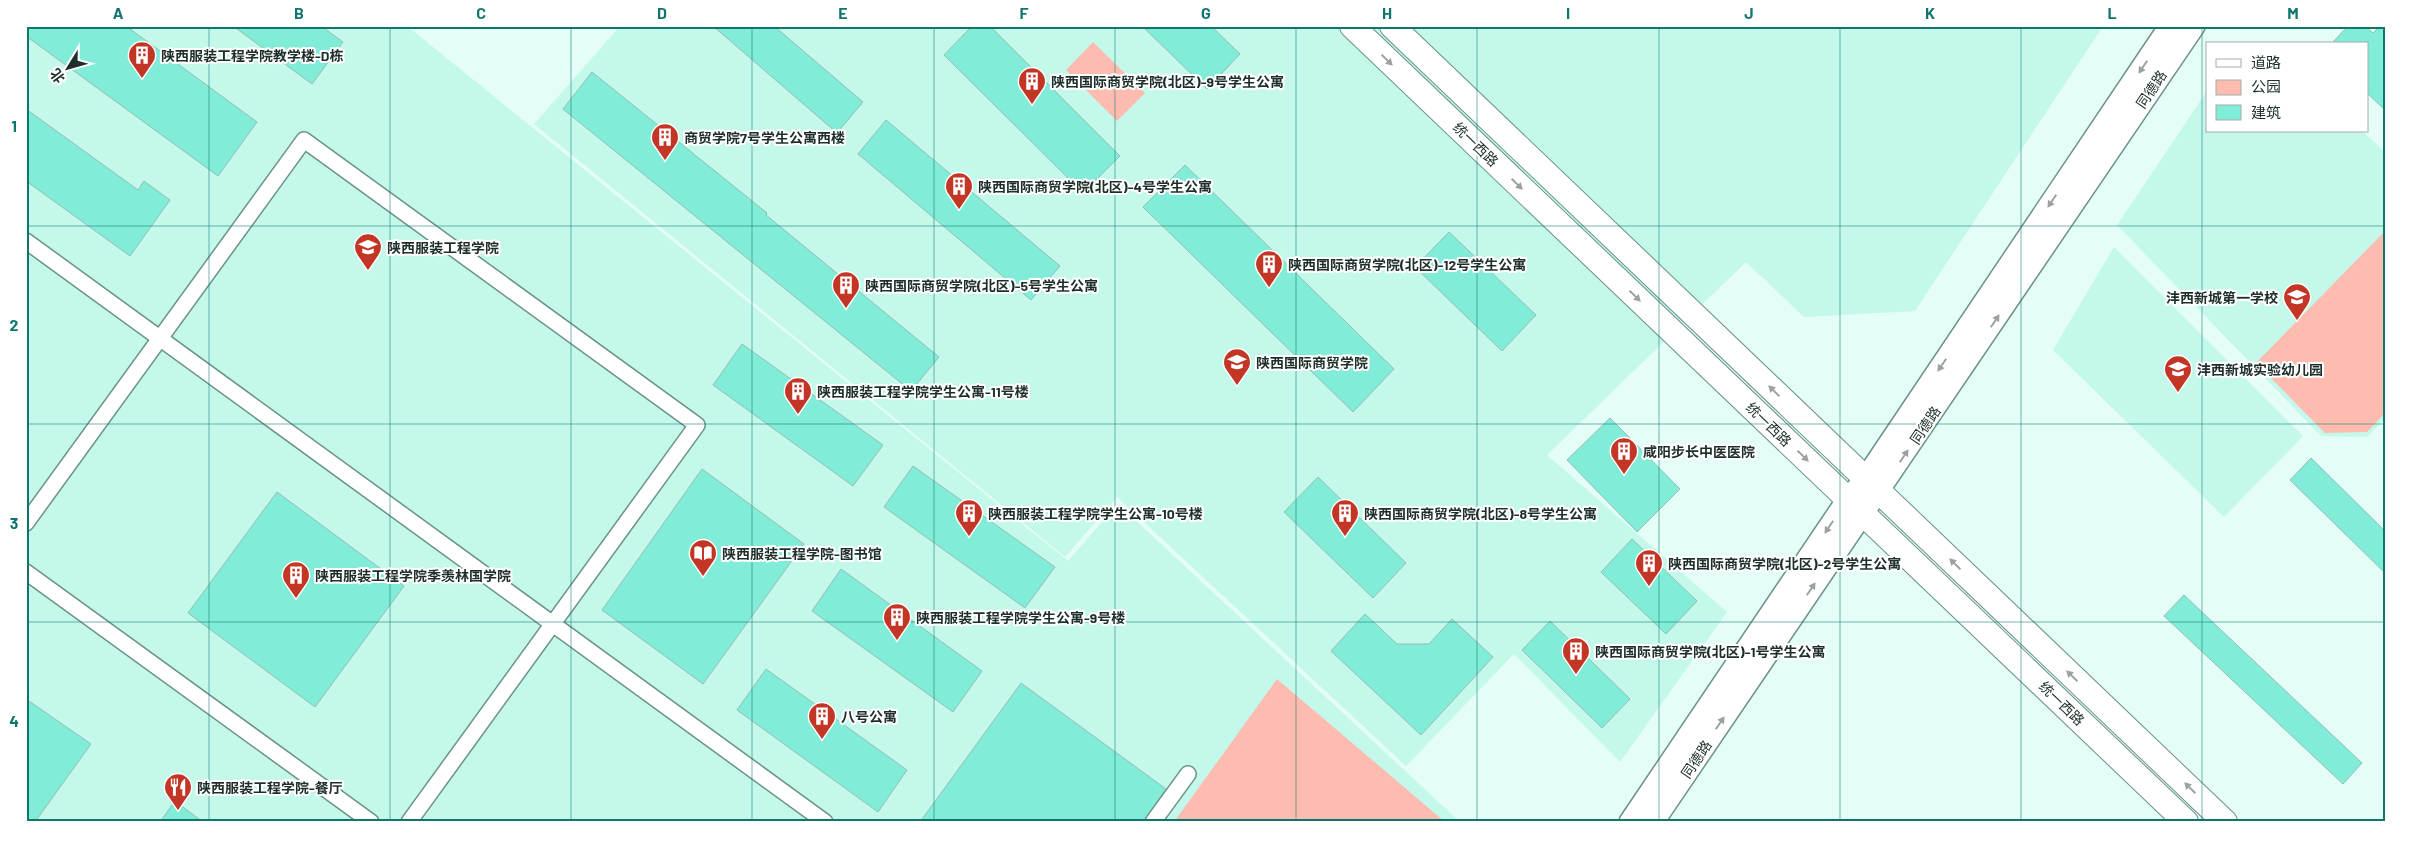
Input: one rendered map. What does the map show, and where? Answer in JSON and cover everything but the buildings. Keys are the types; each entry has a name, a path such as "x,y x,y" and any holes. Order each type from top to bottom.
{"main road":[{"name":"统一西路","path":"1352,26 2186,822"},
{"name":"统一西路","path":"1392,26 2225,822"}],"street":[{"name":"同德路","path":"1872,485 2170,26"},
{"name":"同德路","path":"1630,822 1855,505 1872,485 2194,26"},
{"path":"26,523 304,140 697,424 409,822"},
{"path":"26,241 825,822"},
{"name":"同德路","path":"1653,822 1855,505"},
{"path":"26,572 371,822"},
{"path":"1153,822 1188,774"}],"shaded area":[{"name":"陕西服装工程学院","path":"26,26 407,26 1068,561 1118,504 1460,822 26,822"},
{"name":"陕西国际商贸学院","path":"620,26 1037,26 1040,29 1043,26 2103,26 1915,311 1804,317 1746,262 1547,455 1727,612 1620,762 1514,654 1406,766 1117,497 1065,557 534,124"},
{"name":"沣西新城第一学校","path":"2206,92 2206,132 2363,132 2385,152 2385,418 2367,437 2321,436 2117,225"},
{"name":"沣西新城实验幼儿园","path":"2114,247 2303,436 2224,517 2053,350"}],"green space":[{"path":"1093,42 1145,93 1117,121 1066,70"},
{"path":"2385,231 2385,413 2367,432 2325,433 2256,363"},
{"path":"1277,679 1445,822 1174,822"}],"place":[{"name":"陕西服装工程学院教学楼-D栋","path":"142,79"},
{"name":"陕西国际商贸学院(北区)-9号学生公寓","path":"1032,105"},
{"name":"商贸学院7号学生公寓西楼","path":"665,161"},
{"name":"陕西国际商贸学院(北区)-4号学生公寓","path":"959,210"},
{"name":"陕西服装工程学院","path":"368,271"},
{"name":"陕西国际商贸学院(北区)-12号学生公寓","path":"1269,288"},
{"name":"陕西国际商贸学院(北区)-5号学生公寓","path":"846,309"},
{"name":"沣西新城第一学校","path":"2297,321"},
{"name":"陕西国际商贸学院","path":"1237,386"},
{"name":"沣西新城实验幼儿园","path":"2178,393"},
{"name":"陕西服装工程学院学生公寓-11号楼","path":"798,415"},
{"name":"咸阳步长中医医院","path":"1624,475"},
{"name":"陕西服装工程学院学生公寓-10号楼","path":"969,537"},
{"name":"陕西国际商贸学院(北区)-8号学生公寓","path":"1345,537"},
{"name":"陕西服装工程学院-图书馆","path":"703,577"},
{"name":"陕西国际商贸学院(北区)-2号学生公寓","path":"1649,587"},
{"name":"陕西服装工程学院季羡林国学院","path":"296,599"},
{"name":"陕西服装工程学院学生公寓-9号楼","path":"897,641"},
{"name":"陕西国际商贸学院(北区)-1号学生公寓","path":"1576,675"},
{"name":"八号公寓","path":"822,740"},
{"name":"陕西服装工程学院-餐厅","path":"178,811"}]}
